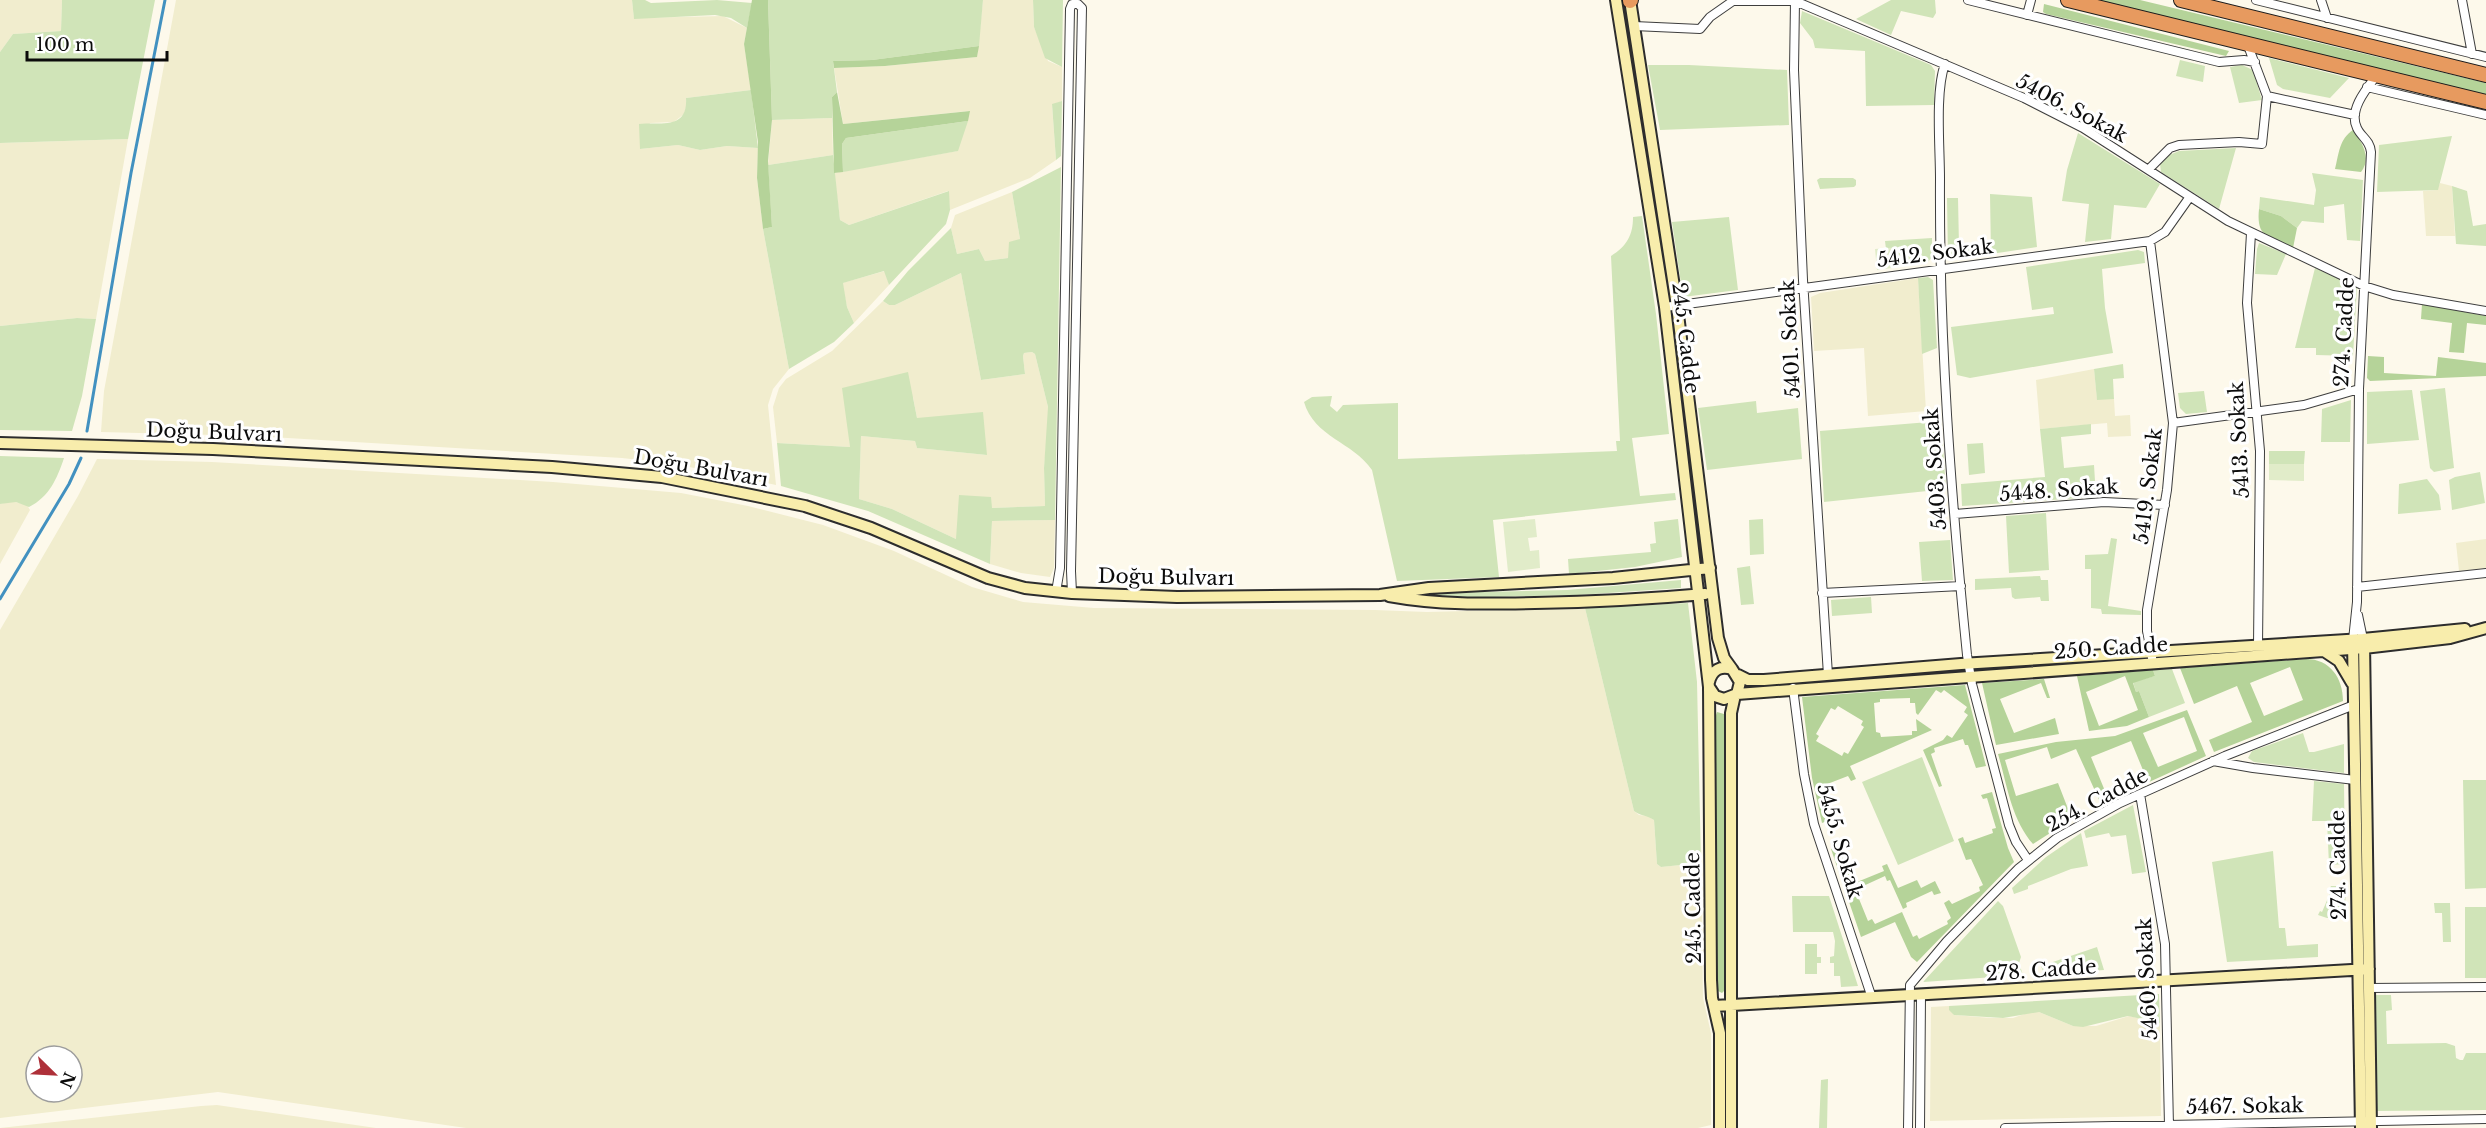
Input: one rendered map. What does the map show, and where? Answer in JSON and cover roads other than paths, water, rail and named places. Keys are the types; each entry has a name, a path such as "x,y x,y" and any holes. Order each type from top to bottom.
{"highway":[{"path":"2068,0 2486,103"},
{"path":"2184,0 2486,75"}],"street":[{"name":"245. Cadde","path":"1627,0 1635,26 1677,306 1720,648 1724,658 1735,672"},
{"name":"245. Cadde","path":"1627,0 1709,684 1711,980 1720,1033 1720,1128"},
{"path":"1968,0 2219,62 2244,60 2255,62"},
{"path":"2027,15 2031,0"},
{"path":"2256,0 2486,57"},
{"path":"2321,0 2326,18"},
{"path":"2462,0 2472,54"},
{"name":"5406. Sokak","path":"1635,26 1700,29 1710,17 1733,1 1795,1 1945,64 2057,115 2149,169 2189,198 2251,233 2364,286 2393,295 2486,312"},
{"name":"5401. Sokak","path":"1795,1 1794,70 1803,288 1828,675"},
{"path":"1056,592 1060,556 1070,9 1072,4 1078,4 1082,8 1072,593"},
{"path":"2149,169 2170,148 2179,146 2239,142 2262,144 2267,96 2247,43"},
{"name":"5403. Sokak","path":"1945,64 1940,106 1939,268 1955,514 1968,664 2009,825 2016,842 2028,860"},
{"path":"2267,96 2355,116 2361,97 2377,75"},
{"path":"2367,87 2486,115"},
{"name":"274. Cadde","path":"2355,116 2357,129 2370,144 2371,152 2359,389 2356,586 2359,644 2366,1124"},
{"path":"2150,241 2165,232 2189,198"},
{"name":"5413. Sokak","path":"2251,233 2247,303 2260,451 2258,646"},
{"name":"5412. Sokak","path":"1665,307 2150,241"},
{"name":"5419. Sokak","path":"2150,241 2173,423 2165,505 2148,603 2147,631 2152,658"},
{"path":"2173,423 2304,405 2359,389"},
{"name":"Doğu Bulvarı","path":"0,443 223,449 552,467 662,477 805,506 864,525 988,578 1025,588 1056,592 1177,597 1380,595 1429,588 1573,582 1710,568"},
{"name":"5448. Sokak","path":"1955,514 2104,502 2165,505"},
{"path":"2356,586 2486,573"},
{"path":"1822,593 1961,586"},
{"name":"Doğu Bulvarı","path":"1380,595 1432,603 1456,604 1584,602 1713,593"},
{"name":"250. Cadde","path":"1736,694 1971,676 2258,646 2359,644 2450,638 2486,627"},
{"name":"274. Cadde","path":"2359,644 2354,687 2355,780 2364,969 2369,988 2366,1124"},
{"name":"250. Cadde","path":"1735,672 1755,680 1968,664 2323,651 2359,644"},
{"path":"2323,651 2339,661 2354,687"},
{"path":"1722,667 1735,672 1740,682 1736,694 1730,698 1719,698 1709,684 1717,669 1722,667"},
{"name":"5455. Sokak","path":"1793,688 1806,785 1814,824 1872,998"},
{"name":"245. Cadde","path":"1731,1128 1731,713 1736,694"},
{"name":"254. Cadde","path":"1908,996 1911,982 1979,906 2028,860 2073,828 2213,761 2354,705"},
{"path":"2213,761 2355,780"},
{"name":"5460. Sokak","path":"2140,794 2165,944 2170,1126"},
{"name":"278. Cadde","path":"1714,1006 2364,969"},
{"path":"2369,988 2486,987"},
{"path":"1920,1128 1921,995"},
{"path":"1908,996 1908,1128"},
{"name":"5467. Sokak","path":"2006,1128 2366,1124 2486,1119"}],"waterway":[{"path":"87,431 131,173 165,0"},
{"path":"0,599 69,484 81,458"}]}
